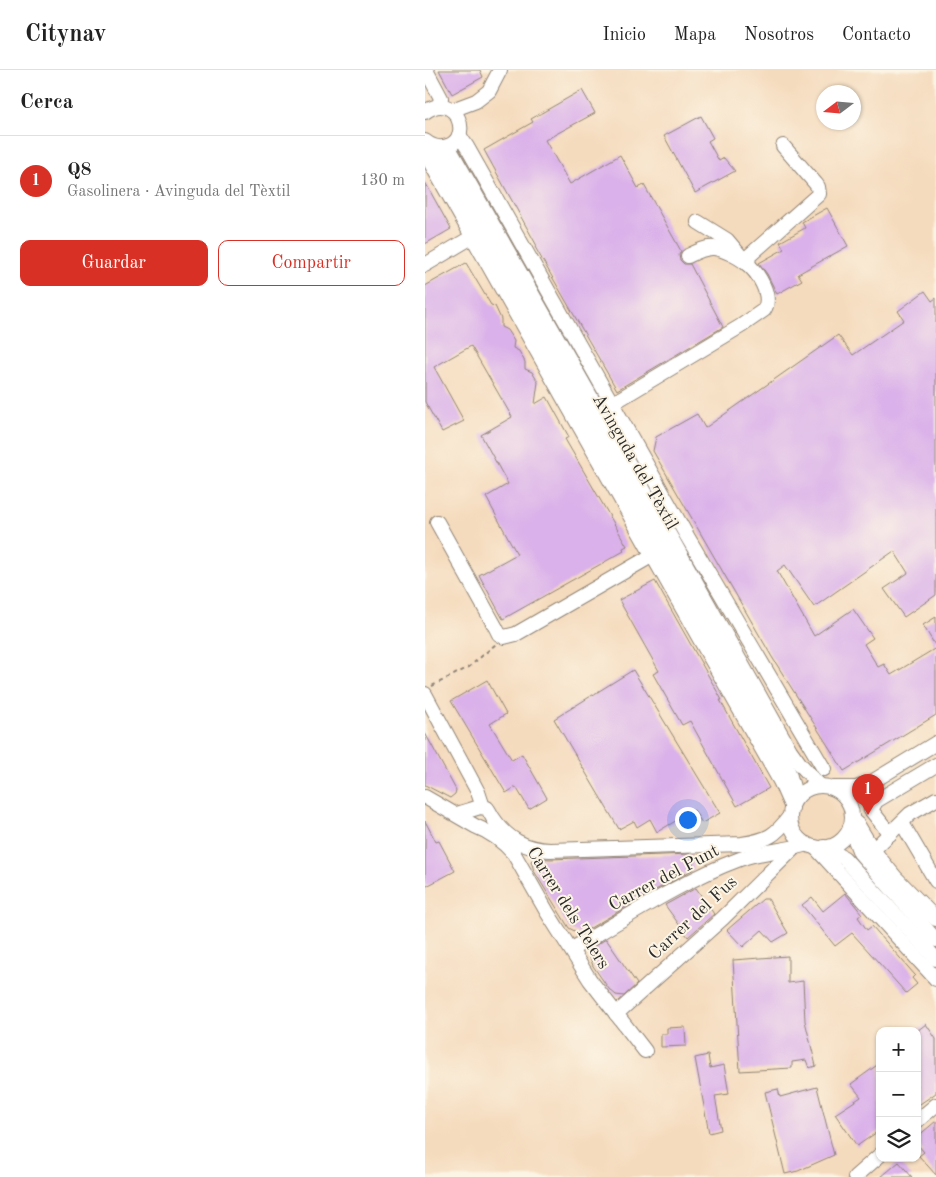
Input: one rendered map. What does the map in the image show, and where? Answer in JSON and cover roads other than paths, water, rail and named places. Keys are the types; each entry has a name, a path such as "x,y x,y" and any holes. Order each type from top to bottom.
{"street":[{"path":"426,70 441,98 434,108"},
{"path":"500,70 489,91 476,101 454,142 433,146 472,237 487,251 653,555 780,781 793,807 795,832 816,846 844,858 936,958"},
{"path":"434,108 476,101"},
{"path":"434,108 459,117 460,129 467,146 687,536 824,769"},
{"name":"Avinguda del Tèxtil","path":"433,146 487,251 780,754 789,773 793,807"},
{"name":"Avinguda del Tèxtil","path":"433,146 674,543 790,750 800,764 827,787"},
{"path":"748,264 749,256 819,194 816,184 783,146"},
{"path":"613,403 741,326 764,310 768,303 766,293 759,280 731,244 697,222"},
{"path":"425,264 472,237"},
{"path":"688,256 703,249 716,248 748,264"},
{"path":"437,522 499,634 504,637 516,634 653,555"},
{"path":"674,543 687,536"},
{"name":"Carrer dels Telers","path":"428,690 477,792 481,817 509,848 523,867 547,912 590,980 645,1051"},
{"path":"425,797 457,814 481,817 520,844 535,850 759,842 779,831 793,807 807,790 827,787 855,788 870,784 931,746 936,765 876,801 871,810 890,834"},
{"path":"816,846 840,841 846,835 859,798 870,784"},
{"path":"827,787 845,798 860,853 936,940"},
{"path":"873,850 910,814 936,799"},
{"path":"851,820 857,825 873,850 895,877 934,912"},
{"path":"901,823 936,881"},
{"path":"816,846 936,979"},
{"name":"Carrer del Punt","path":"572,949 714,870 743,858 794,848 816,846"},
{"name":"Carrer del Fus","path":"616,1014 723,918 794,848"},
{"path":"523,867 525,856 535,850"},
{"path":"921,1117 936,1104"},
{"path":"855,1177 876,1159"}],"place":[{"name":"Q8","path":"868,815"}]}
